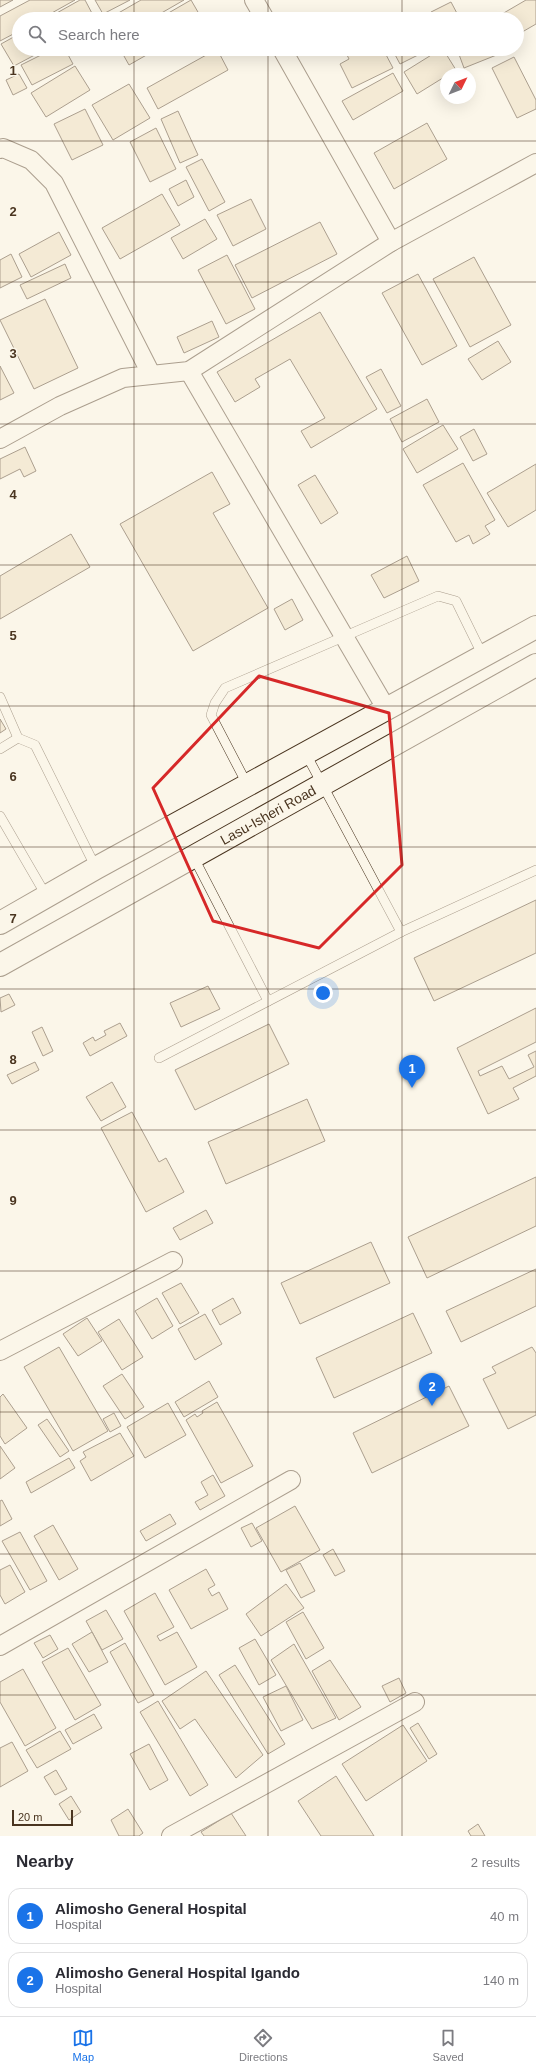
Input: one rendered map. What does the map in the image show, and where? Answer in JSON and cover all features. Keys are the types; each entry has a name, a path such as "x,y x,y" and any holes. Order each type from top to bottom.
{"main road":[{"path":"0,923 48,897 96,868 387,710 536,627"},
{"name":"Lasu-Isheri Road","path":"0,965 536,665"}],"street":[{"path":"254,0 261,12"},
{"path":"286,56 391,242"},
{"path":"0,149 3,148 31,160 54,183 152,374"},
{"path":"0,438 60,406 123,378 189,371 391,242 536,163"},
{"path":"189,371 346,637 387,710"},
{"path":"0,1352 173,1261"},
{"path":"0,1646 291,1480"},
{"path":"171,1836 415,1702"}],"lane":[{"path":"248,786 211,715 215,703 225,688 438,596 456,602 483,656"},
{"path":"0,697 18,738 35,744 96,868"},
{"path":"0,749 18,738"},
{"path":"306,754 401,932"},
{"path":"0,816 48,897"},
{"path":"193,856 268,1001"},
{"path":"159,1058 401,932 536,870"}],"highlighted area":[{"path":"259,676 389,713 402,865 319,948 213,921 153,788"}],"building":[{"path":"0,0 13,0 0,7"},
{"path":"30,0 75,0 54,12 12,12 12,35 0,41 0,16"},
{"path":"80,0 85,0 91,12 59,12"},
{"path":"95,0 130,0 107,12 102,12"},
{"path":"141,0 184,0 163,12 120,12"},
{"path":"191,0 198,12 170,12"},
{"path":"526,0 536,0 536,24 524,31 524,12 505,12"},
{"path":"451,2 456,12 431,12"},
{"path":"12,38 12,56 33,56 14,66 1,44"},
{"path":"39,56 69,56 73,64 32,85 21,65"},
{"path":"124,56 145,56 129,65"},
{"path":"204,56 221,56 228,70 158,109 147,88"},
{"path":"348,56 387,56 393,68 352,88 340,64 349,59"},
{"path":"396,56 416,56 400,64"},
{"path":"430,56 447,56 455,68 440,68 440,80 417,94 404,72"},
{"path":"460,56 494,56 464,68"},
{"path":"514,57 536,100 536,109 517,118 492,68"},
{"path":"75,66 90,90 46,117 31,93"},
{"path":"393,73 403,91 353,120 342,101"},
{"path":"19,74 27,88 13,95 6,80"},
{"path":"129,84 150,118 113,140 92,105"},
{"path":"85,109 103,145 72,160 54,124"},
{"path":"178,111 198,155 180,163 161,119"},
{"path":"427,123 447,159 394,189 374,153"},
{"path":"156,128 176,169 150,182 130,142"},
{"path":"202,159 225,202 209,211 186,167"},
{"path":"186,180 194,197 178,206 169,189"},
{"path":"162,194 180,225 120,259 102,228"},
{"path":"251,199 266,229 233,246 217,215"},
{"path":"205,219 217,239 183,259 171,238"},
{"path":"320,222 337,254 252,298 235,265"},
{"path":"59,232 71,255 31,277 19,254"},
{"path":"11,254 22,277 0,288 0,260"},
{"path":"227,255 255,309 226,324 198,270"},
{"path":"474,257 511,325 470,347 433,279"},
{"path":"65,264 71,278 27,299 20,285"},
{"path":"418,274 457,346 422,365 382,293"},
{"path":"45,299 78,368 34,389 0,320"},
{"path":"320,312 377,409 311,448 301,431 325,418 290,359 255,379 260,387 235,402 217,372"},
{"path":"212,321 219,337 184,353 177,337"},
{"path":"498,341 511,362 482,380 468,359"},
{"path":"0,366 14,393 0,400"},
{"path":"381,369 401,406 387,413 366,377"},
{"path":"427,399 439,422 402,442 390,419"},
{"path":"443,425 458,449 417,473 403,449"},
{"path":"474,429 487,454 473,461 460,437"},
{"path":"25,447 36,471 24,477 20,469 0,479 0,459"},
{"path":"463,463 495,520 485,526 490,534 473,544 469,535 456,542 423,485"},
{"path":"536,464 536,510 508,527 487,493"},
{"path":"212,472 230,504 213,513 268,608 193,651 120,524"},
{"path":"315,475 338,513 321,524 298,485"},
{"path":"71,534 90,567 0,619 0,576"},
{"path":"407,556 419,581 384,598 371,575"},
{"path":"292,599 303,620 285,630 274,609"},
{"path":"0,719 6,729 0,733"},
{"path":"536,900 536,953 434,1001 414,958"},
{"path":"208,986 220,1009 181,1027 170,1003"},
{"path":"9,994 15,1005 1,1012 0,998"},
{"path":"536,1008 536,1042 478,1071 480,1076 502,1066 509,1079 534,1067 528,1055 536,1051 536,1076 513,1088 519,1099 488,1114 457,1048"},
{"path":"120,1023 127,1036 90,1056 83,1043 93,1037 95,1041 106,1035 104,1031"},
{"path":"269,1024 289,1064 195,1110 175,1070"},
{"path":"42,1027 53,1051 43,1056 32,1032"},
{"path":"35,1062 39,1070 12,1084 7,1075"},
{"path":"112,1082 126,1107 101,1121 86,1097"},
{"path":"307,1099 325,1141 226,1184 208,1142"},
{"path":"132,1112 159,1162 166,1158 184,1192 146,1212 101,1128"},
{"path":"536,1177 536,1226 427,1278 408,1237"},
{"path":"206,1210 213,1223 180,1240 173,1228"},
{"path":"371,1242 390,1283 300,1324 281,1283"},
{"path":"536,1269 536,1306 461,1342 446,1311"},
{"path":"181,1283 199,1313 180,1324 162,1293"},
{"path":"157,1298 173,1326 152,1339 135,1311"},
{"path":"233,1298 241,1313 220,1325 212,1310"},
{"path":"413,1313 432,1353 334,1398 316,1358"},
{"path":"205,1314 222,1344 195,1360 178,1329"},
{"path":"87,1318 102,1341 78,1356 63,1334"},
{"path":"119,1319 143,1357 122,1370 98,1332"},
{"path":"59,1347 108,1431 73,1451 24,1367"},
{"path":"532,1347 536,1353 536,1415 508,1429 483,1379 496,1373 492,1367"},
{"path":"122,1374 144,1407 125,1419 103,1386"},
{"path":"209,1381 218,1397 184,1417 175,1402"},
{"path":"449,1386 469,1426 372,1473 353,1433"},
{"path":"3,1394 27,1428 5,1444 0,1436 0,1397"},
{"path":"217,1402 253,1466 221,1483 186,1420 195,1414 197,1417 203,1413 202,1411"},
{"path":"168,1403 186,1435 145,1458 127,1427"},
{"path":"114,1413 121,1426 110,1432 103,1419"},
{"path":"47,1419 69,1451 60,1457 38,1425"},
{"path":"120,1433 134,1456 91,1481 80,1461 86,1457 83,1452"},
{"path":"0,1446 15,1468 0,1479"},
{"path":"69,1458 75,1468 31,1493 26,1482"},
{"path":"213,1475 225,1496 200,1510 195,1502 208,1495 201,1482"},
{"path":"2,1500 12,1519 0,1526 0,1501"},
{"path":"295,1506 320,1550 281,1572 256,1528"},
{"path":"170,1514 176,1524 146,1541 140,1531"},
{"path":"252,1523 262,1541 251,1547 241,1528"},
{"path":"53,1525 78,1569 59,1580 34,1536"},
{"path":"20,1532 47,1581 30,1590 2,1541"},
{"path":"333,1549 345,1571 335,1576 323,1555"},
{"path":"300,1563 315,1591 301,1598 286,1570"},
{"path":"10,1565 25,1592 5,1604 0,1595 0,1570"},
{"path":"206,1569 215,1585 208,1589 212,1596 219,1592 228,1609 191,1629 169,1590"},
{"path":"286,1584 304,1608 261,1636 246,1614"},
{"path":"155,1593 174,1627 157,1636 160,1641 177,1632 197,1667 165,1685 124,1611"},
{"path":"106,1610 123,1639 102,1650 86,1621"},
{"path":"303,1612 324,1648 306,1659 286,1622"},
{"path":"92,1632 108,1662 89,1672 72,1644"},
{"path":"50,1635 58,1649 43,1658 34,1643"},
{"path":"255,1639 276,1675 259,1685 239,1648"},
{"path":"125,1643 154,1695 138,1703 110,1652"},
{"path":"294,1644 336,1718 312,1729 271,1660"},
{"path":"68,1648 101,1705 75,1720 42,1662"},
{"path":"330,1660 361,1707 339,1720 312,1671"},
{"path":"235,1665 285,1744 268,1754 219,1675"},
{"path":"23,1669 56,1728 25,1746 0,1702 0,1682"},
{"path":"206,1671 263,1755 236,1778 195,1719 180,1729 162,1701"},
{"path":"399,1678 406,1693 390,1702 382,1686"},
{"path":"286,1686 303,1720 281,1731 263,1697"},
{"path":"158,1701 208,1785 190,1796 140,1712"},
{"path":"94,1714 102,1728 73,1744 65,1730"},
{"path":"418,1723 437,1754 429,1759 410,1728"},
{"path":"403,1725 427,1761 366,1801 342,1764"},
{"path":"60,1731 71,1749 37,1768 26,1750"},
{"path":"12,1742 28,1771 0,1787 0,1748"},
{"path":"149,1744 168,1780 150,1790 130,1754"},
{"path":"56,1770 67,1789 55,1795 44,1777"},
{"path":"336,1776 374,1836 321,1836 298,1801"},
{"path":"71,1796 81,1812 69,1820 59,1804"},
{"path":"128,1809 143,1833 139,1836 119,1836 111,1820"},
{"path":"231,1813 246,1836 204,1836 201,1832"},
{"path":"478,1824 485,1836 471,1836 468,1831"}],"place":[{"name":"Alimosho General Hospital","path":"412,1088"},
{"name":"Alimosho General Hospital Igando","path":"432,1406"}]}
